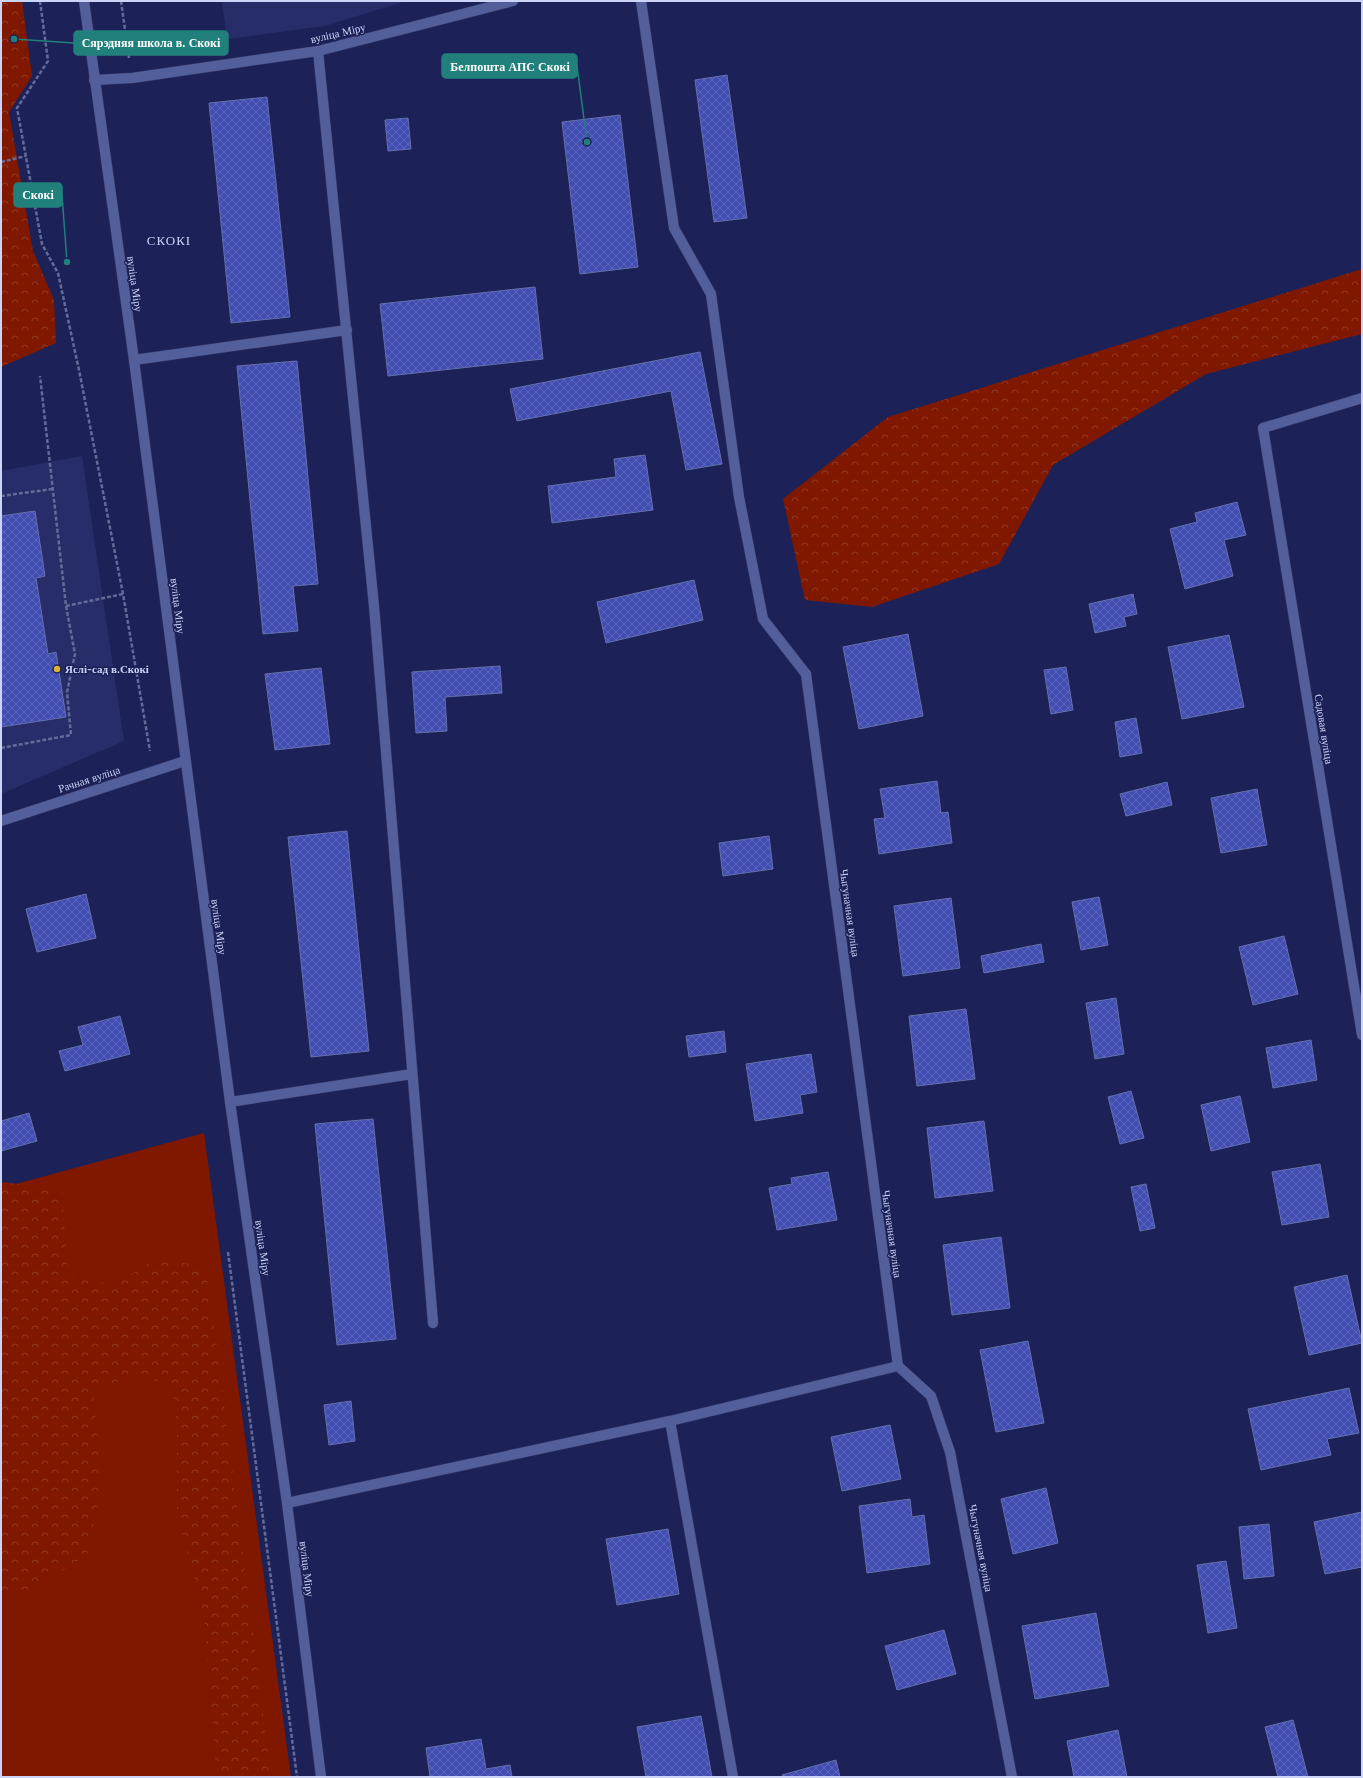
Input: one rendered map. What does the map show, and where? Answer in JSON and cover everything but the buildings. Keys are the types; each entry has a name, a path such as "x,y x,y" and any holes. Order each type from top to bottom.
{"street":[{"name":"вуліца Міру","path":"84,1 134,360 230,1102 287,1503 321,1777"},
{"name":"вуліца Міру","path":"94,80 132,78 318,51 514,1"},
{"name":"Чыгуначная вуліца","path":"641,1 674,228 711,294 739,497 763,619 806,674 898,1366 931,1396 950,1452 1012,1777"},
{"path":"318,51 374,606 432,1323"},
{"path":"134,360 347,330"},
{"name":"Садовая вуліца","path":"1362,398 1263,428 1362,1035"},
{"name":"Рачная вуліца","path":"1,820 185,761"},
{"path":"230,1102 412,1074"},
{"path":"287,1503 670,1421 898,1366"},
{"path":"670,1421 733,1777"}],"path":[{"path":"40,1 48,61 18,108 42,244 58,274 80,378 123,594 153,772"},
{"path":"121,1 132,78"},
{"path":"1,162 26,156"},
{"path":"1,748 71,735 67,692 75,654 66,606 40,376"},
{"path":"1,496 53,489"},
{"path":"66,606 123,594"},
{"path":"228,1249 297,1777"}],"shaded area":[{"path":"222,1 406,1 325,26 227,39"},
{"name":"Яслі-сад в.Скокі","path":"82,456 124,741 1,794 1,471"}],"green space":[{"path":"1,1 22,1 32,76 9,112 33,251 54,300 56,343 1,367"},
{"path":"1362,269 1362,334 1206,374 1053,465 999,564 872,607 805,600 783,499 888,417"},
{"path":"204,1133 291,1777 1,1777 1,1188"},
{"path":"1,1182 62,1189 68,1273 114,1286 155,1258 205,1267 217,1348 271,1777 215,1777 215,1749 204,1616 177,1514 177,1434 173,1386 134,1374 93,1393 102,1485 87,1555 34,1588 1,1597"}],"place":[{"name":"Сярэдняя школа в. Скокі","path":"14,39"},
{"name":"Белпошта АПС Скокі","path":"587,142"},
{"name":"Скокі","path":"67,262"},
{"name":"Яслі-сад в.Скокі","path":"57,669"}],"district":[{"name":"СКОКІ","path":"169,240"}]}
